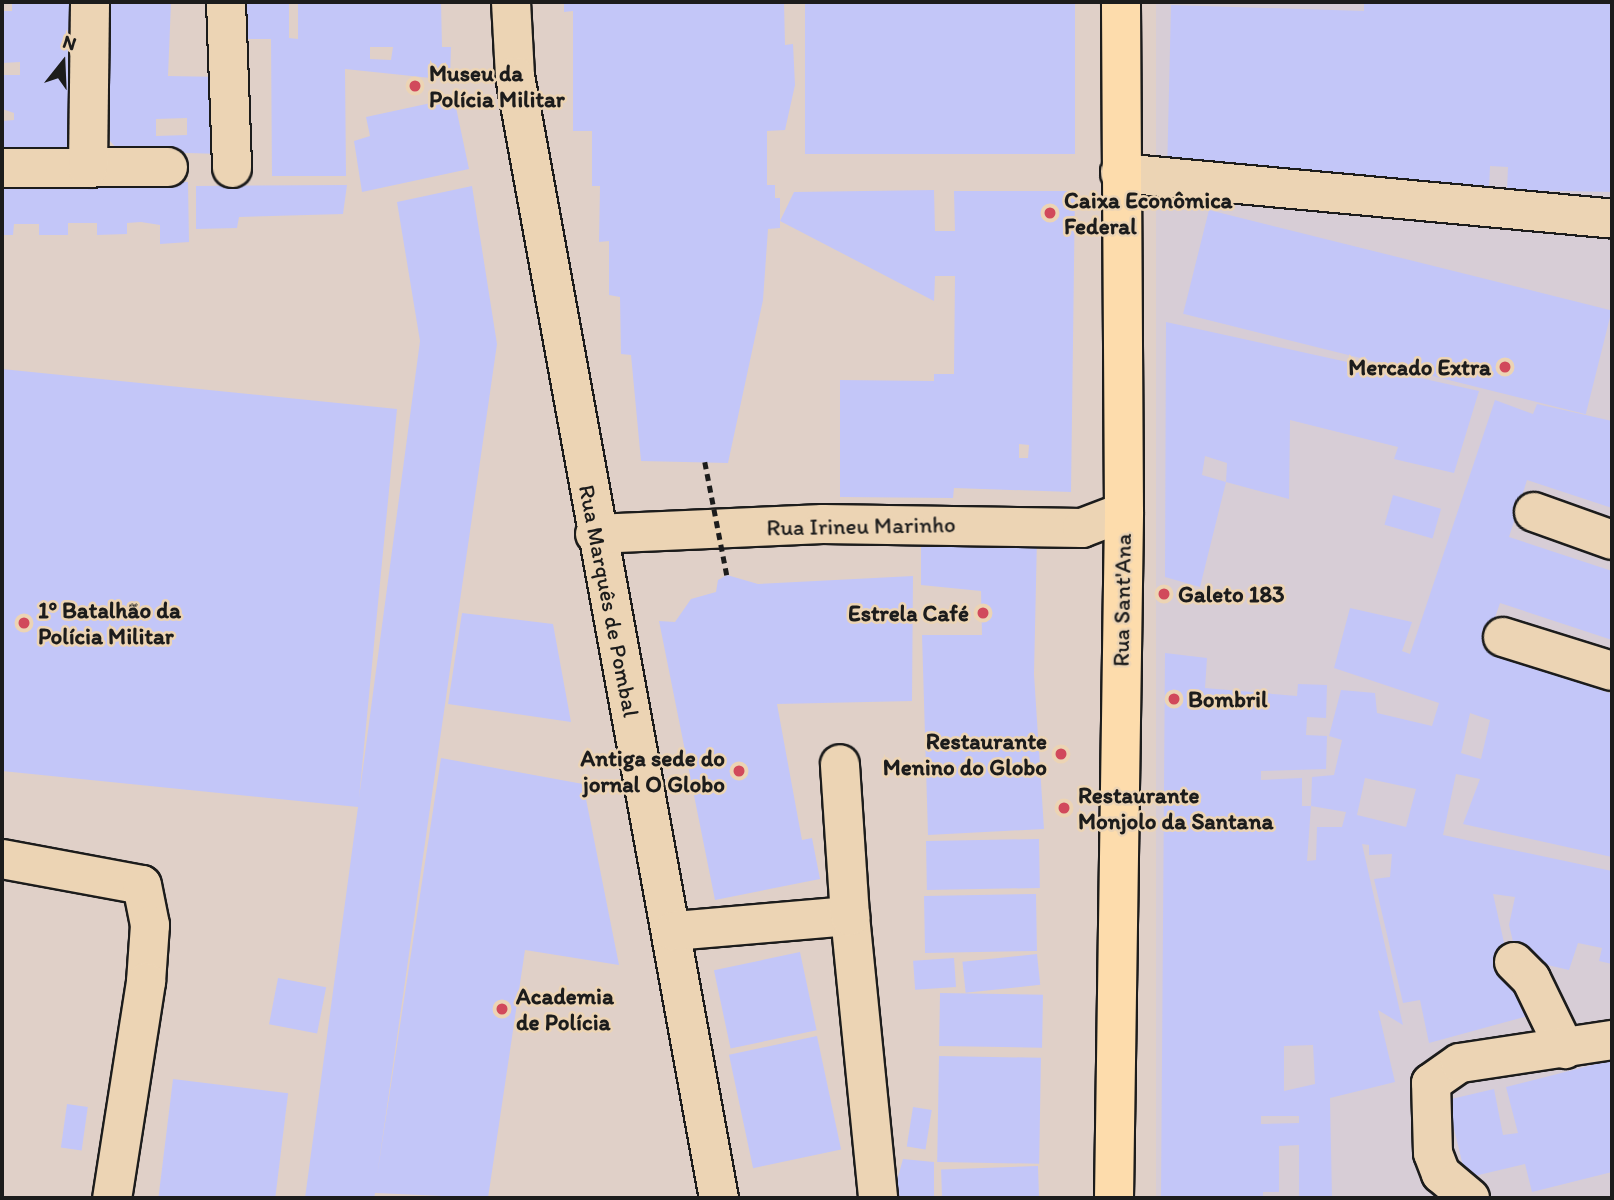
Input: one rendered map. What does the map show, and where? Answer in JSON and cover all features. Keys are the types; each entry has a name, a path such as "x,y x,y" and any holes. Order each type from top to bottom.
{"main road":[{"name":"Rua Sant'Ana","path":"1114,1198 1124,512 1121,2"}],"street":[{"path":"88,168 90,2"},
{"path":"226,2 232,168"},
{"name":"Rua Marquês de Pombal","path":"511,2 515,76 595,534 674,931 719,1198"},
{"path":"2,168 168,167"},
{"path":"1120,173 1612,219"},
{"name":"Rua Irineu Marinho","path":"595,534 823,524 1082,528 1124,512"},
{"path":"1534,512 1612,540"},
{"path":"1503,637 1612,671"},
{"path":"840,764 850,916 878,1198"},
{"path":"2,859 142,885 150,925 146,982 111,1198"},
{"path":"674,931 850,916"},
{"path":"1514,962 1531,979 1565,1049"},
{"path":"1470,1198 1441,1174 1433,1153 1431,1083 1460,1063 1612,1040"}],"path":[{"path":"705,462 727,575"}],"shaded area":[{"path":"1156,2 1612,2 1612,1198 1156,1198"}],"building":[{"path":"12,2 75,2 72,149 2,151 2,121 14,120 14,113 2,109 2,75 20,75 20,62 2,63 2,11 12,11"},
{"path":"107,2 171,3 168,76 222,77 222,154 119,151 110,141","holes":["187,118 187,135 156,136 156,119"]},
{"path":"243,2 289,2 289,38 298,39 298,2 441,2 442,47 451,47 450,80 345,69 346,176 272,176 271,39 243,39","holes":["370,47 393,47 391,60 370,59"]},
{"path":"564,2 784,2 785,45 793,44 795,85 785,130 767,131 767,185 775,185 775,198 780,198 780,228 768,229 763,300 728,463 641,461 631,355 621,354 620,297 609,295 609,241 599,242 600,186 592,186 592,131 573,131 573,11 564,12"},
{"path":"805,2 1075,2 1075,154 805,154"},
{"path":"1364,2 1612,2 1612,192 1507,190 1508,167 1490,166 1489,189 1167,174 1171,5 1364,11"},
{"path":"454,98 469,169 362,192 354,141 370,136 366,117"},
{"path":"188,182 189,242 160,244 160,225 141,222 127,223 127,234 97,235 97,223 68,223 68,235 39,235 39,224 14,224 13,235 2,235 2,184"},
{"path":"347,185 343,214 239,217 237,228 196,229 196,186"},
{"path":"472,186 497,344 377,1176 441,758 583,784 619,965 525,950 488,1198 375,1193 374,1198 305,1198 358,807 2,771 2,369 397,409 359,798 420,341 397,202"},
{"path":"934,190 935,231 955,231 954,191 1075,191 1071,492 954,488 953,498 840,497 840,380 934,381 934,374 954,374 955,276 935,276 934,301 780,221 794,192","holes":["1019,444 1029,445 1028,458 1019,458"]},
{"name":"Mercado Extra","path":"1209,210 1612,310 1586,414 1183,314"},
{"path":"1166,322 1479,391 1454,473 1394,459 1398,447 1290,420 1289,499 1226,482 1200,587 1165,577","holes":["1205,456 1227,463 1226,482 1202,475"]},
{"path":"1495,400 1533,414 1537,404 1612,421 1612,508 1527,480 1509,537 1612,571 1612,640 1500,603 1484,649 1612,694 1612,857 1463,824 1480,779 1456,774 1443,835 1612,871 1612,964 1599,961 1602,948 1578,943 1569,970 1517,958 1509,925 1515,897 1493,894 1517,1000 1536,995 1539,1013 1429,1043 1420,1000 1403,1003 1374,879 1390,877 1392,854 1369,855 1369,845 1362,844 1403,1025 1378,1010 1395,1082 1330,1098 1332,1198 1299,1198 1299,1145 1279,1146 1279,1192 1263,1192 1263,1198 1161,1198 1165,653 1207,658 1205,688 1297,696 1298,684 1327,685 1326,718 1307,717 1306,735 1327,736 1326,769 1261,771 1261,780 1302,778 1302,806 1311,806 1312,777 1334,775 1342,740 1329,736 1341,690 1375,693 1377,713 1432,726 1439,703 1334,668 1350,608 1412,622 1402,651 1410,654","holes":["1470,713 1490,720 1481,759 1461,753","1365,778 1416,789 1406,827 1357,815","1311,806 1346,812 1342,827 1317,827 1316,860 1307,861","1313,1045 1315,1084 1284,1091 1284,1046","1261,1116 1299,1116 1299,1123 1261,1124"]},
{"path":"1393,495 1441,509 1433,539 1384,525"},
{"path":"1037,538 1034,674 1044,829 928,835 922,635 982,635 981,591 921,585 921,542"},
{"name":"Antiga sede do jornal O Globo","path":"727,575 758,584 913,576 912,701 777,704 802,840 812,838 820,879 715,900 659,621 675,622 691,599 716,592 718,580"},
{"path":"462,613 553,624 571,722 448,704"},
{"path":"1039,839 1040,888 927,890 926,841"},
{"path":"1036,894 1037,951 925,953 924,896"},
{"path":"800,952 817,1030 731,1049 714,970"},
{"path":"1037,954 1040,985 966,993 962,962"},
{"path":"954,958 956,987 915,990 913,961"},
{"path":"278,978 326,987 317,1033 269,1024"},
{"path":"940,993 1043,995 1042,1048 939,1046"},
{"path":"817,1036 841,1149 753,1168 729,1055"},
{"path":"939,1056 1041,1058 1039,1164 937,1162"},
{"path":"1612,1060 1612,1172 1532,1192 1525,1164 1466,1178 1447,1100 1494,1089 1503,1135 1518,1133 1506,1087"},
{"path":"173,1079 288,1093 275,1198 158,1197"},
{"path":"67,1104 88,1107 82,1150 61,1148"},
{"path":"913,1107 932,1110 926,1149 907,1147"},
{"path":"903,1159 934,1162 934,1198 892,1198"},
{"path":"1038,1166 1039,1198 942,1198 941,1169"}],"place":[{"name":"Museu da Polícia Militar","path":"415,86"},
{"name":"Caixa Econômica Federal","path":"1050,213"},
{"name":"Mercado Extra","path":"1505,367"},
{"name":"Galeto 183","path":"1164,594"},
{"name":"Estrela Café","path":"983,613"},
{"name":"1º Batalhão da Polícia Militar","path":"24,623"},
{"name":"Bombril","path":"1174,699"},
{"name":"Restaurante Menino do Globo","path":"1061,754"},
{"name":"Antiga sede do jornal O Globo","path":"739,771"},
{"name":"Restaurante Monjolo da Santana","path":"1064,808"},
{"name":"Academia de Polícia","path":"502,1009"}]}
